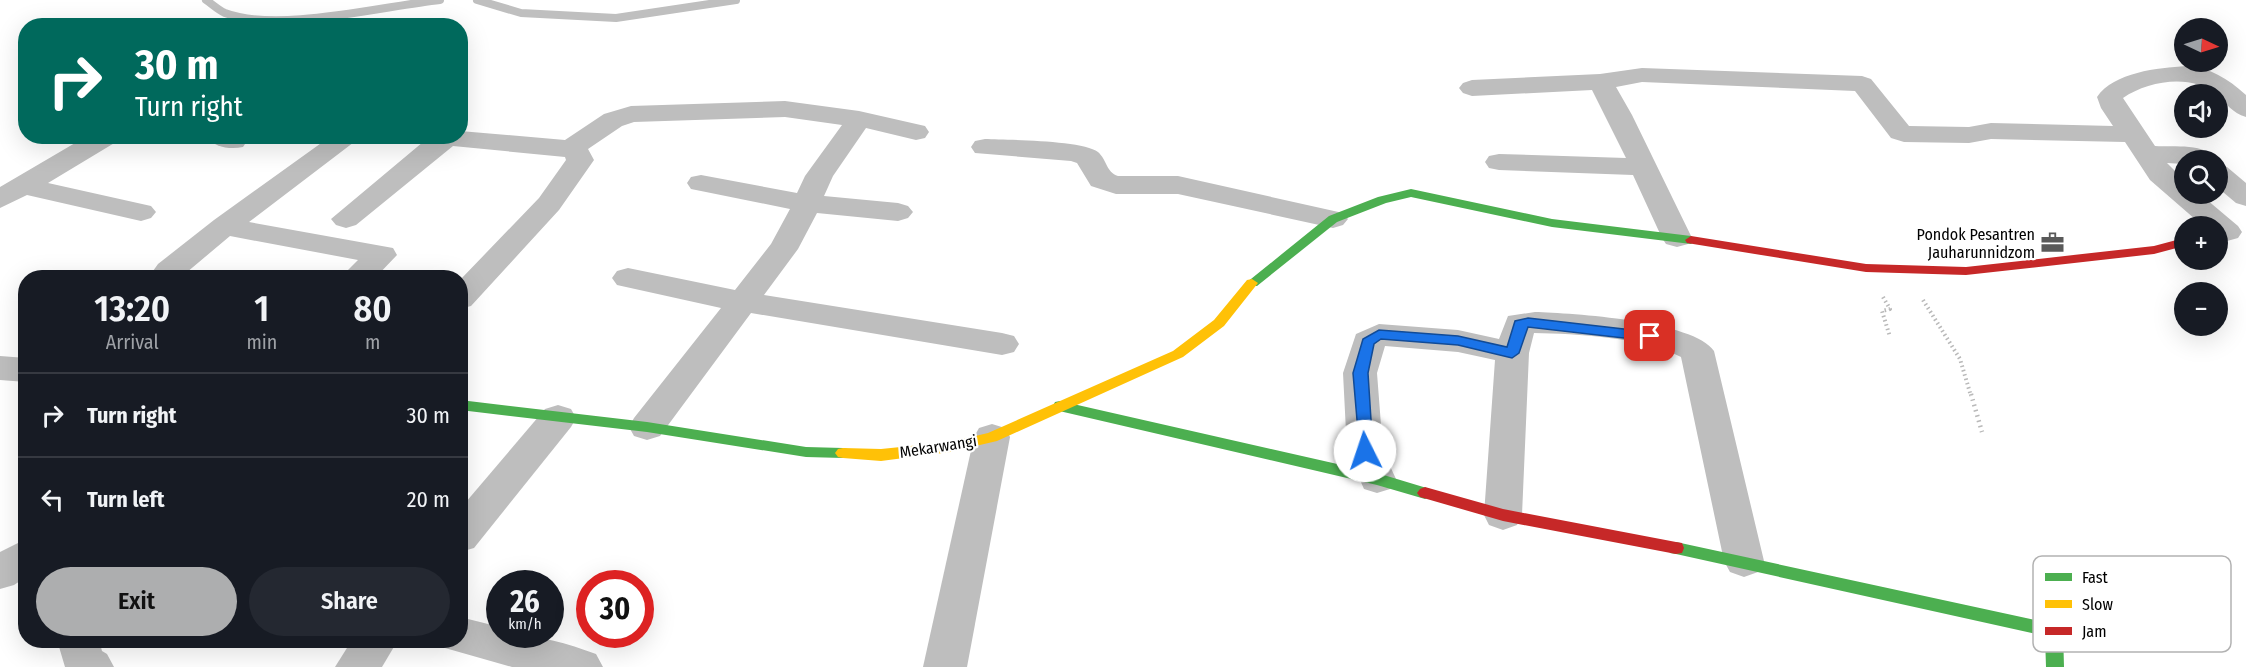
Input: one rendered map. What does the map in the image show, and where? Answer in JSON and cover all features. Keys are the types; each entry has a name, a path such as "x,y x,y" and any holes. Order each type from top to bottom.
{"street":[{"path":"2230,231 2160,174 2114,108 2110,97 2129,83 2193,73 2206,76 2245,107"},
{"path":"1472,88 1600,82 1642,75 1862,84 1904,134 1969,135 1990,131 2140,144 2174,151"},
{"path":"1600,82 1619,115 1641,167 1677,238"},
{"path":"570,149 614,120 631,114 785,109 859,119 915,132"},
{"path":"647,427 792,235 819,176 859,119"},
{"path":"468,140 570,149 577,152 580,160 566,181 505,254 468,291"},
{"path":"12,193 94,144"},
{"path":"170,270 224,226 338,144"},
{"path":"346,219 438,144"},
{"path":"985,147 1076,153 1088,158 1101,180 1116,185 1178,185 1333,219"},
{"path":"1499,162 1641,167"},
{"path":"2228,178 2246,197"},
{"path":"701,183 806,203 897,212"},
{"path":"12,193 141,212"},
{"name":"Mekarwangi","path":"468,406 647,427 806,452 870,455 950,447 992,437 1178,354 1219,322 1254,281 1333,219 1383,200 1412,193 1552,223 1677,238 1866,268 1906,271 1966,271 2154,250 2174,245"},
{"path":"224,226 382,255 364,270"},
{"path":"628,278 743,302 1002,344"},
{"path":"1503,516 1512,353 1520,324 1528,322 1632,332 1688,344 1697,351 1744,561"},
{"path":"1377,479 1365,451 1360,373 1368,342 1372,338 1379,335 1458,341 1512,353"},
{"path":"0,368 18,369"},
{"path":"1060,406 1377,479 1503,516 1744,561 2033,626"},
{"path":"468,527 558,418"},
{"path":"945,667 992,437"},
{"path":"0,573 18,561"},
{"path":"468,637 581,667"},
{"path":"80,648 84,662 92,667"},
{"path":"357,667 371,648"},
{"path":"2055,652 2055,667"}],"path":[{"path":"1866,268 1890,309 1882,312 1890,336"},
{"path":"1906,271 1960,359 1982,432"}],"waterway":[{"path":"206,0 225,13 247,18"},
{"path":"311,18 440,0"},
{"path":"477,0 521,13 616,18 736,0"}],"traffic: fast":[{"path":"1252,283 1333,219 1382,200 1411,193 1552,223 1691,240"},
{"path":"468,406 647,427 806,452 843,453"},
{"path":"1060,406 1377,479 1425,493"},
{"path":"1676,548 2033,626"},
{"path":"2055,652 2055,667"}],"traffic: slow":[{"path":"843,453 881,455 950,447 992,437 1178,354 1219,323 1252,283"}],"traffic: jam":[{"path":"1691,240 1866,268 1966,271 2154,250 2174,245"},
{"path":"1425,493 1503,515 1676,548"}],"place":[{"name":"Pondok Pesantren Jauharunnidzom","path":"2053,243"}],"route":[{"path":"1365,451 1360,373 1368,342 1379,335 1458,341 1512,353 1520,324 1528,322 1632,332 1650,336"}]}
